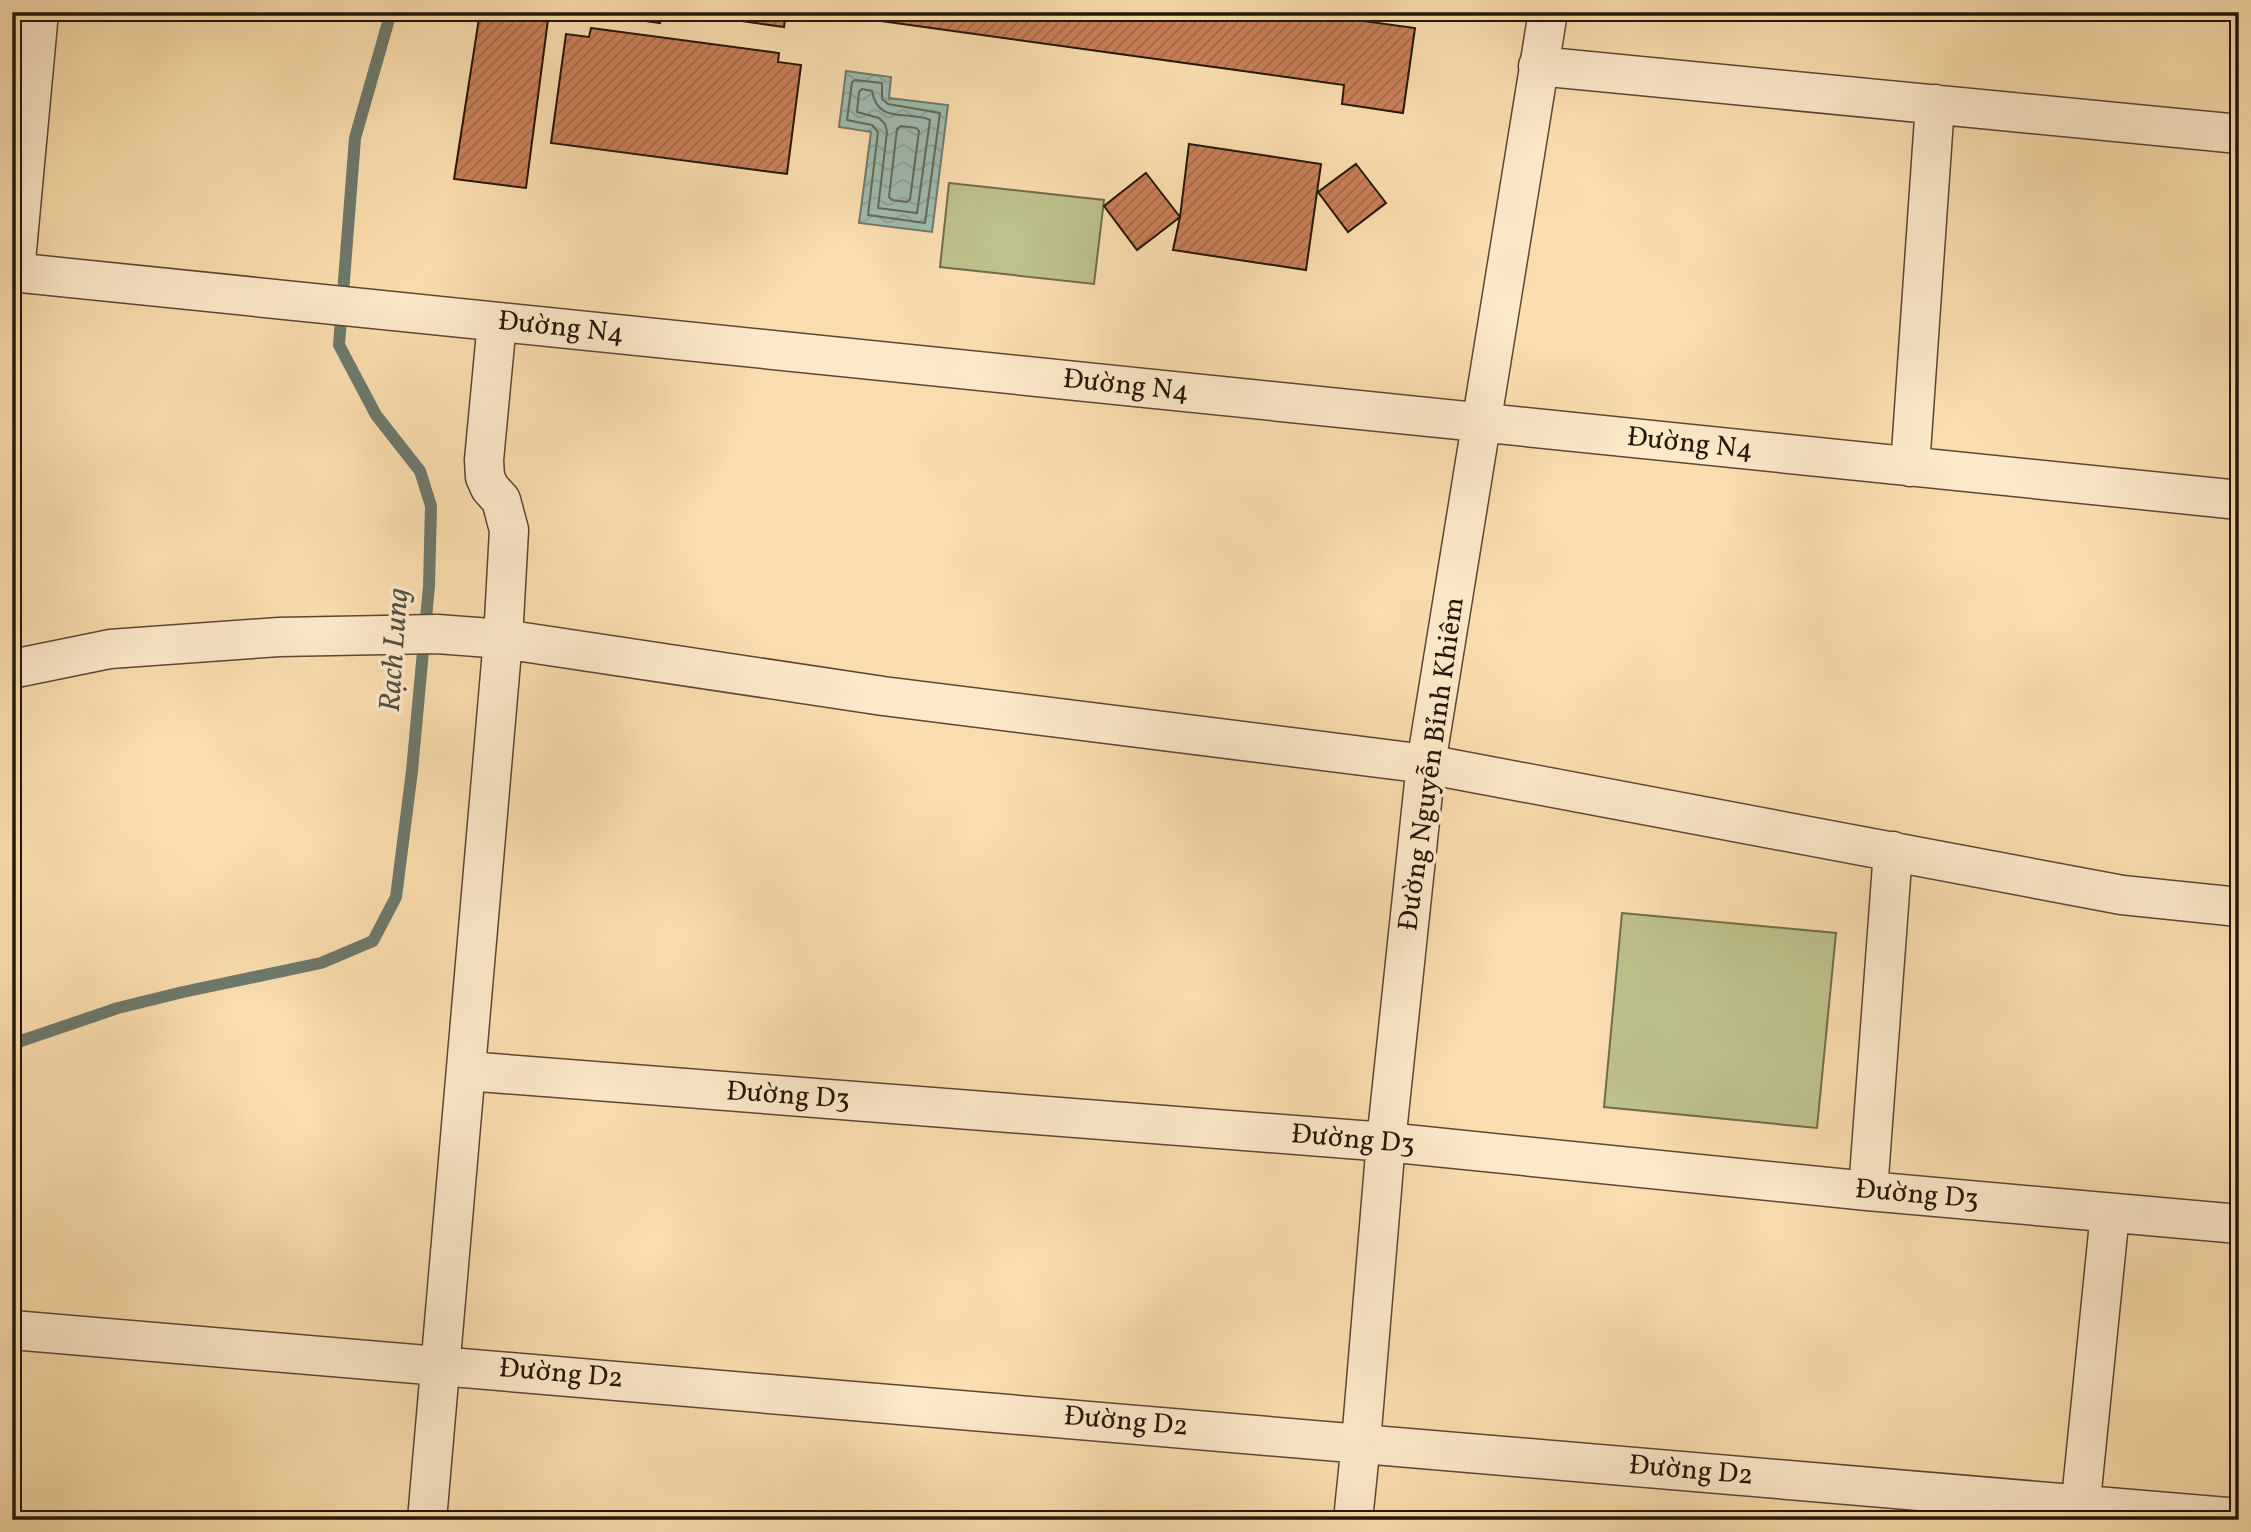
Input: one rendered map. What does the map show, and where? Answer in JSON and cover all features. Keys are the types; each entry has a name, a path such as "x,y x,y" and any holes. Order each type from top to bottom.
{"street":[{"path":"14,272 39,12"},
{"name":"Đường Nguyễn Bỉnh Khiêm","path":"1353,1520 1362,1442 1386,1142 1426,764 1548,12"},
{"path":"1538,66 2239,134"},
{"path":"1910,467 1935,104"},
{"name":"Đường N4","path":"14,272 2239,500"},
{"path":"427,1520 503,639 509,530 501,499 490,488 485,477 484,460 497,322"},
{"path":"12,669 110,649 279,637 437,634 503,639 883,696 1426,764 2122,895 2239,907"},
{"path":"1868,1191 1893,851"},
{"name":"Đường D3","path":"466,1071 1386,1142 1868,1191 2239,1224"},
{"path":"2079,1512 2110,1213"},
{"name":"Đường D2","path":"12,1329 1362,1442 2079,1512 2239,1518"}],"green space":[{"path":"949,183 1104,200 1094,284 940,267"},
{"path":"1622,913 1836,933 1817,1128 1604,1107"}],"water":[{"path":"846,71 891,77 889,98 948,105 932,232 859,223 871,132 839,127"}],"building":[{"path":"480,12 549,12 526,188 454,179"},
{"path":"585,12 662,12 660,23"},
{"path":"721,12 786,12 784,27 720,18"},
{"path":"816,12 1297,12 1415,28 1403,113 1342,104 1344,85"},
{"path":"591,28 779,53 778,62 801,65 787,174 551,143 566,34 589,37"},
{"path":"1189,144 1321,164 1306,270 1173,250"},
{"path":"1356,164 1386,203 1348,232 1318,192"},
{"path":"1146,173 1180,217 1137,250 1104,206"}],"waterway":[{"name":"Rạch Lung","path":"12,1044 118,1008 321,963 373,941 396,897 412,771 429,586 431,506 420,471 376,415 339,345 355,138 391,12"}]}
